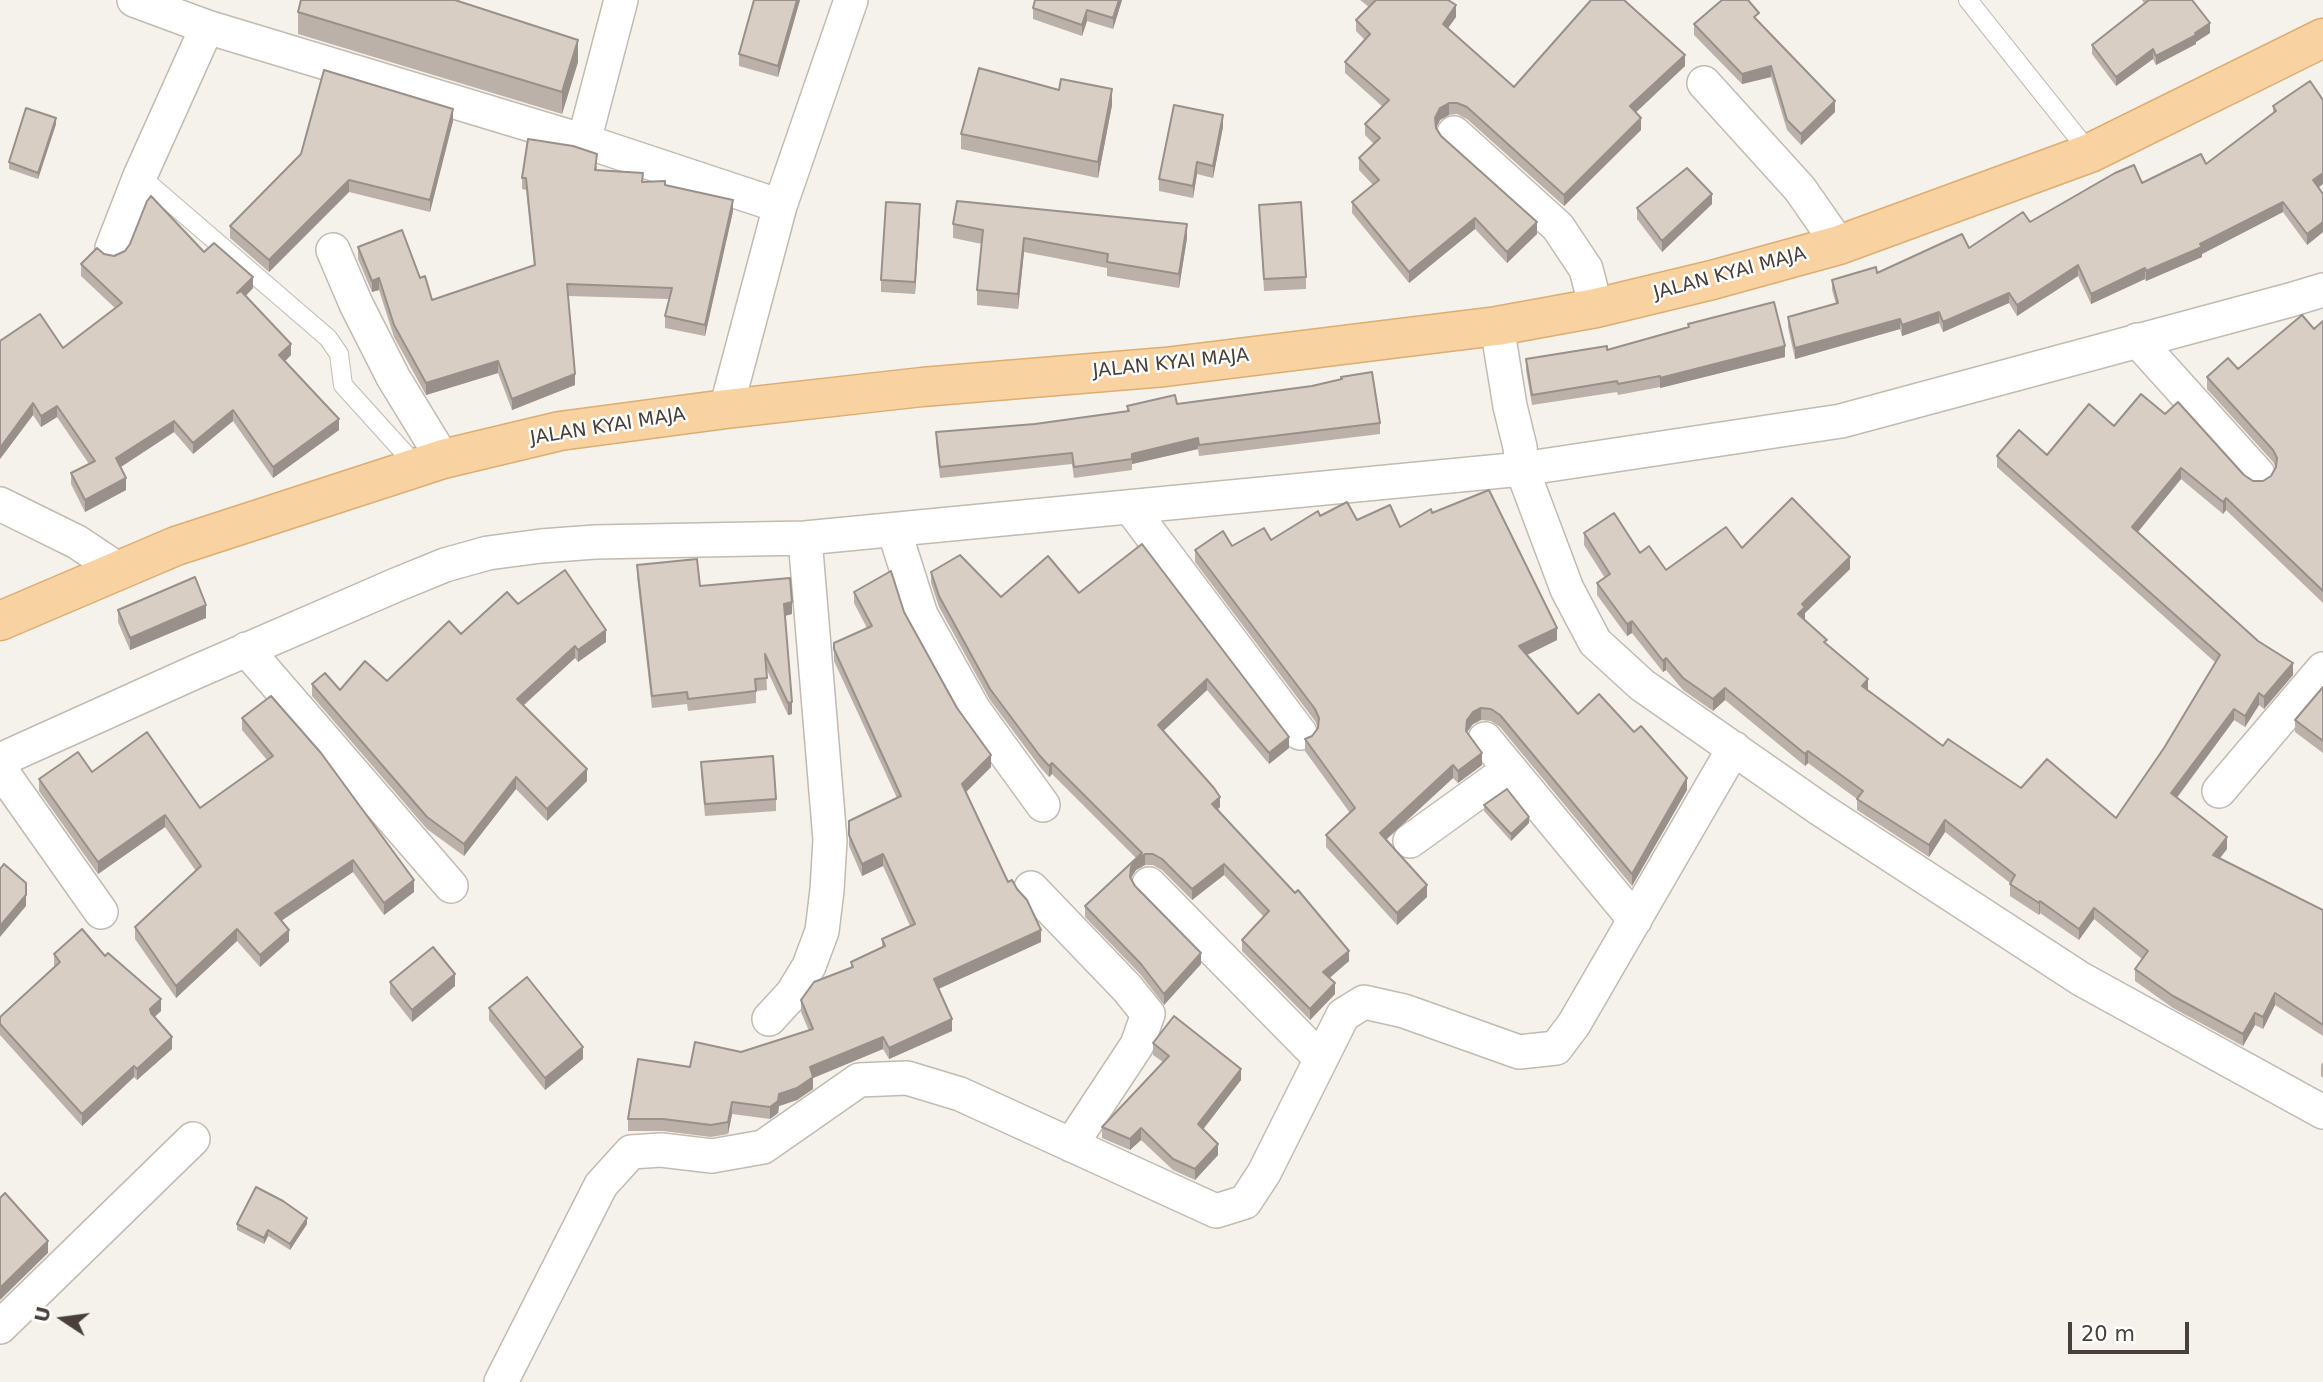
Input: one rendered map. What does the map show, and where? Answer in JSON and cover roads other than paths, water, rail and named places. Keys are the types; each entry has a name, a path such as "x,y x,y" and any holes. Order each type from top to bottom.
{"main road":[{"name":"JALAN KYAI MAJA","path":"0,621 176,545 431,464 560,431 922,387 1165,367 1497,326 1596,308 1712,281 1839,245 2090,153 2321,42"}],"street":[{"path":"134,0 206,27 584,141 780,206"},
{"path":"584,141 621,0"},
{"path":"726,409 780,206 851,0"},
{"path":"112,248 140,176 206,27"},
{"path":"1704,83 1800,189 1839,245"},
{"path":"1454,133 1558,227 1586,269 1596,308"},
{"path":"333,250 431,464"},
{"path":"0,760 246,649 421,575 488,553 541,545 595,542 805,538 1130,507 1842,421 2323,290"},
{"path":"1497,326 1521,458 1567,589 1595,642 1642,685 1820,809 2081,979 2323,1112"},
{"path":"2137,340 2258,474"},
{"path":"0,504 77,542 119,570"},
{"path":"1130,507 1300,733"},
{"path":"894,530 921,615 974,710 1043,804"},
{"path":"769,1019 792,994 809,966 821,932 827,890 830,839 805,538"},
{"path":"246,649 451,886"},
{"path":"2219,791 2323,669"},
{"path":"1485,739 1635,920"},
{"path":"501,1382 601,1185 631,1152 661,1150 712,1156 763,1147 859,1080 907,1078 960,1094 1216,1212 1245,1202 1264,1173 1343,1016 1364,1002 1404,1011 1519,1052 1556,1048 1574,1024 1734,748"},
{"path":"0,769 101,912"},
{"path":"1410,841 1510,769"},
{"path":"1149,884 1321,1059"},
{"path":"1031,888 1127,988 1148,1014 1137,1045 1071,1145"},
{"path":"0,1327 193,1139"}],"lane":[{"path":"1968,0 2090,153"},
{"path":"140,176 328,338 339,354 343,385 431,464"}]}
